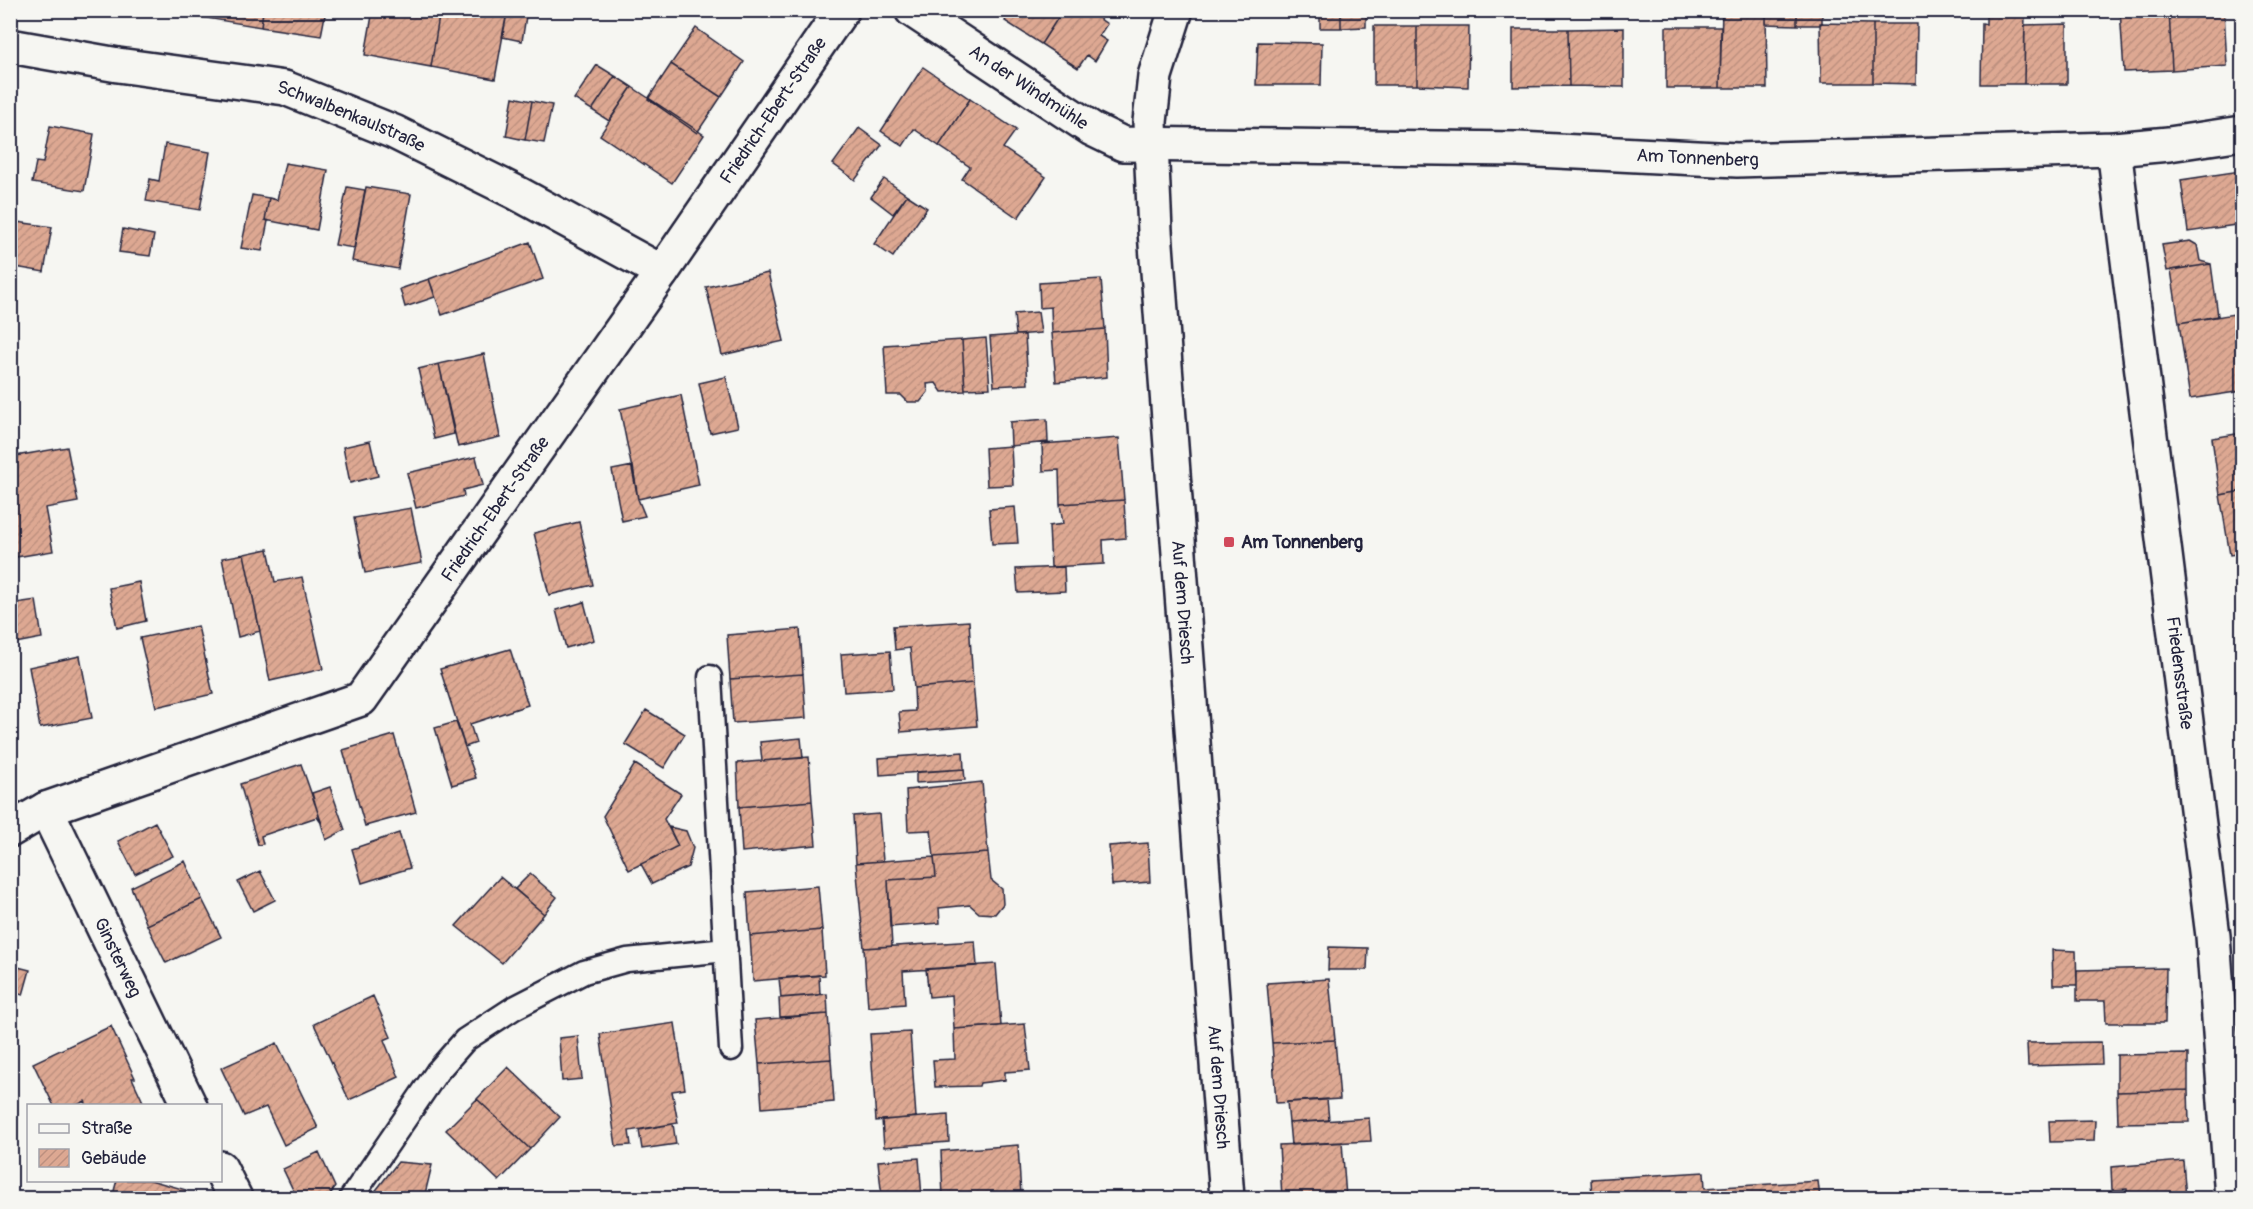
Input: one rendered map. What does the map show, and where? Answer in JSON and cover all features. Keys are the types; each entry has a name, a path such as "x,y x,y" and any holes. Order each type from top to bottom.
{"street":[{"name":"Friedrich-Ebert-Straße","path":"10,830 46,809 361,699 662,272 842,10"},
{"name":"An der Windmühle","path":"912,10 1092,129 1123,144 1152,146"},
{"name":"Auf dem Driesch","path":"1176,10 1155,76 1150,122 1155,231 1227,1198"},
{"name":"Schwalbenkaulstraße","path":"10,46 118,65 285,88 394,132 517,193 662,272"},
{"name":"Am Tonnenberg","path":"1152,146 1518,149 1737,160 2114,148 2169,144 2242,133"},
{"name":"Friedensstraße","path":"2114,148 2213,936 2232,1198"},
{"name":"Ginsterweg","path":"46,809 189,1104"},
{"path":"222,1172 235,1198"}],"lane":[{"path":"710,677 731,1049"},
{"path":"351,1198 436,1072 465,1040 514,1008 584,972 627,960 726,950"}],"building":[{"path":"201,10 263,10 261,27 200,17"},
{"path":"263,10 326,10 321,36 261,27"},
{"path":"355,10 373,10 372,14"},
{"path":"373,10 440,10 431,67 365,55"},
{"path":"440,10 495,10 507,13 495,79 431,67"},
{"path":"505,10 527,10 522,41 502,37 507,13"},
{"path":"1011,10 1063,10 1041,44 1005,21"},
{"path":"1063,10 1087,10 1107,24 1099,36 1107,41 1095,61 1087,55 1078,68 1041,44"},
{"path":"1320,10 1341,10 1341,28 1320,28"},
{"path":"1341,10 1366,10 1366,27 1341,28"},
{"path":"1722,10 1766,10 1767,88 1720,88"},
{"path":"1766,10 1797,10 1797,25 1766,24"},
{"path":"1797,10 1822,10 1822,23 1797,25"},
{"path":"1986,10 2025,10 2024,84 1981,84 1982,23 1986,24"},
{"path":"2120,10 2169,10 2172,70 2124,72"},
{"path":"2169,10 2224,10 2227,66 2172,70"},
{"path":"1820,23 1873,24 1873,83 1821,83"},
{"path":"1873,24 1917,24 1916,84 1873,83"},
{"path":"2067,24 2067,84 2024,84 2025,25"},
{"path":"1374,26 1417,26 1417,85 1374,85"},
{"path":"1417,26 1469,26 1468,87 1417,85"},
{"path":"1666,27 1721,27 1720,88 1666,88"},
{"path":"696,28 744,62 721,97 671,64"},
{"path":"1624,28 1624,87 1569,86 1568,29"},
{"path":"1513,29 1568,29 1569,86 1513,87"},
{"path":"1258,42 1322,43 1321,85 1256,85"},
{"path":"671,64 721,97 697,133 648,99"},
{"path":"597,65 615,76 592,110 574,99"},
{"path":"923,67 970,99 939,146 914,129 903,146 881,131"},
{"path":"615,76 632,87 609,121 592,110"},
{"path":"632,87 704,135 672,183 600,135"},
{"path":"513,97 532,101 525,140 506,136"},
{"path":"970,99 1016,130 1003,148 1046,177 1018,218 962,179 970,167 939,146"},
{"path":"532,101 552,105 544,143 525,140"},
{"path":"50,126 94,134 84,191 32,183 36,162 43,163"},
{"path":"859,128 882,145 855,180 833,164"},
{"path":"165,144 210,152 200,210 146,201 150,179 159,181"},
{"path":"285,163 328,170 317,230 265,220 269,198 277,200"},
{"path":"2240,171 2242,224 2188,232 2181,180"},
{"path":"884,179 907,195 893,214 871,197"},
{"path":"347,187 365,190 354,248 335,245"},
{"path":"366,187 411,194 398,269 352,261"},
{"path":"252,195 269,198 265,220 268,221 262,251 241,248"},
{"path":"907,195 927,208 893,257 874,244"},
{"path":"10,221 52,227 44,272 10,266"},
{"path":"123,229 154,235 150,256 119,252"},
{"path":"2190,241 2197,245 2200,261 2211,264 2167,271 2162,245"},
{"path":"530,242 543,279 442,315 429,279"},
{"path":"2211,264 2218,316 2179,323 2171,270"},
{"path":"768,273 784,341 722,355 706,287"},
{"path":"429,279 435,297 405,307 400,289"},
{"path":"1101,279 1105,329 1052,333 1051,307 1040,308 1039,283"},
{"path":"1038,312 1041,333 1016,335 1014,314"},
{"path":"2240,313 2242,391 2190,399 2179,323"},
{"path":"1105,329 1107,377 1056,382 1052,333"},
{"path":"1025,335 1028,384 994,386 990,337"},
{"path":"986,338 990,388 965,389 962,340"},
{"path":"962,340 965,391 942,392 936,383 927,384 928,392 920,402 908,402 901,395 887,395 884,345"},
{"path":"484,354 500,437 458,447 439,364"},
{"path":"439,364 454,434 434,439 418,369"},
{"path":"726,377 738,427 710,433 699,383"},
{"path":"681,395 699,485 638,499 620,409"},
{"path":"1047,419 1048,442 1011,446 1010,422"},
{"path":"2242,433 2242,491 2220,495 2212,438"},
{"path":"1119,438 1124,500 1060,504 1059,470 1043,471 1042,444"},
{"path":"370,441 378,476 350,483 343,447"},
{"path":"1011,446 1013,485 987,486 985,448"},
{"path":"67,447 78,502 45,508 53,551 10,558 10,457"},
{"path":"476,457 483,485 463,490 464,496 416,508 407,473"},
{"path":"633,466 638,499 645,516 622,521 612,470"},
{"path":"2242,491 2242,553 2230,555 2220,495"},
{"path":"1124,500 1126,538 1103,540 1104,564 1051,567 1049,526 1063,524 1060,504"},
{"path":"1015,507 1018,543 992,544 989,509"},
{"path":"411,508 422,563 365,573 354,518"},
{"path":"579,522 593,585 549,595 534,533"},
{"path":"268,549 275,582 302,577 323,669 270,681 244,554"},
{"path":"244,554 260,631 238,637 222,558"},
{"path":"1064,567 1065,591 1018,593 1016,569"},
{"path":"139,582 146,621 117,628 109,588"},
{"path":"36,600 42,638 10,644 10,604"},
{"path":"584,602 594,640 566,648 556,610"},
{"path":"2242,609 2242,647 2237,610"},
{"path":"969,621 973,683 914,688 910,648 895,650 893,626"},
{"path":"198,626 213,694 156,707 140,638"},
{"path":"800,629 803,674 730,679 727,635"},
{"path":"510,649 528,705 470,724 476,743 465,747 440,669"},
{"path":"890,651 893,689 844,692 841,654"},
{"path":"80,656 92,718 40,728 29,667"},
{"path":"803,674 806,718 733,723 730,679"},
{"path":"973,683 977,726 901,732 899,712 915,711 914,688"},
{"path":"646,710 685,734 664,768 625,744"},
{"path":"456,722 476,778 452,785 435,728"},
{"path":"394,735 416,812 365,826 343,750"},
{"path":"801,738 803,758 762,761 760,742"},
{"path":"963,752 964,769 880,775 879,758"},
{"path":"809,757 812,801 739,807 737,763"},
{"path":"301,764 322,824 317,817 261,836 263,844 258,845 240,784"},
{"path":"635,764 681,794 664,819 678,846 629,870 603,816"},
{"path":"964,769 965,780 916,783 916,772"},
{"path":"982,782 988,853 934,857 931,830 908,831 906,790"},
{"path":"330,787 345,830 326,840 312,793"},
{"path":"812,801 816,845 742,852 739,807"},
{"path":"879,814 883,861 856,863 853,816"},
{"path":"155,822 173,856 135,874 118,841"},
{"path":"669,827 686,831 693,848 688,867 652,884 641,864 678,846"},
{"path":"399,833 410,868 362,883 352,849"},
{"path":"1148,843 1150,882 1112,885 1109,846"},
{"path":"988,853 991,880 1002,889 1003,904 995,914 979,913 970,905 939,908 940,923 890,927 888,880 936,877 934,857"},
{"path":"934,857 936,877 888,880 892,946 864,948 856,863"},
{"path":"185,861 202,899 147,925 131,887"},
{"path":"260,871 275,900 253,911 238,882"},
{"path":"530,874 557,897 544,914 515,889"},
{"path":"500,877 544,914 502,963 456,926"},
{"path":"818,886 822,930 750,936 747,892"},
{"path":"202,899 221,937 166,963 147,925"},
{"path":"822,930 825,975 753,981 750,936"},
{"path":"975,941 977,966 903,971 905,1004 868,1007 864,948"},
{"path":"1329,947 1368,948 1367,970 1328,970"},
{"path":"2052,950 2076,951 2077,985 2053,985"},
{"path":"996,964 1001,1026 954,1029 952,995 929,997 926,969"},
{"path":"10,965 30,970 23,995 10,991"},
{"path":"2166,968 2165,1023 2106,1023 2105,1001 2077,1001 2077,970"},
{"path":"819,975 820,995 781,998 779,978"},
{"path":"1329,979 1335,1040 1272,1043 1267,983"},
{"path":"827,994 828,1014 780,1017 779,998"},
{"path":"373,996 391,1037 384,1040 399,1077 349,1100 314,1024"},
{"path":"828,1014 831,1059 759,1064 755,1020"},
{"path":"675,1023 685,1089 672,1091 678,1123 629,1131 631,1145 616,1146 600,1034"},
{"path":"1025,1024 1030,1070 1005,1072 1005,1080 980,1083 979,1086 935,1087 933,1060 955,1059 954,1029"},
{"path":"111,1026 144,1104 86,1104 85,1101 79,1104 53,1104 33,1063"},
{"path":"910,1032 916,1117 876,1121 870,1034"},
{"path":"578,1036 582,1079 562,1081 559,1038"},
{"path":"1335,1040 1340,1099 1276,1103 1272,1043"},
{"path":"2101,1042 2102,1064 2028,1066 2027,1043"},
{"path":"277,1043 318,1128 284,1145 266,1107 244,1116 221,1068"},
{"path":"2188,1054 2188,1090 2117,1092 2117,1055"},
{"path":"831,1059 834,1102 762,1108 759,1064"},
{"path":"508,1067 560,1117 530,1149 477,1099"},
{"path":"2188,1090 2189,1122 2118,1123 2117,1092"},
{"path":"477,1099 530,1149 499,1181 446,1130"},
{"path":"1327,1099 1329,1120 1289,1123 1287,1102"},
{"path":"948,1115 949,1142 884,1147 882,1120"},
{"path":"1369,1118 1371,1141 1291,1145 1289,1123"},
{"path":"2095,1120 2094,1141 2050,1142 2049,1121"},
{"path":"673,1124 676,1144 642,1149 639,1130"},
{"path":"1342,1142 1346,1198 1282,1198 1279,1145"},
{"path":"1018,1145 1021,1196 943,1198 941,1151"},
{"path":"319,1152 335,1187 328,1198 297,1198 283,1169"},
{"path":"919,1158 922,1198 882,1198 878,1161"},
{"path":"2183,1161 2186,1198 2128,1198 2127,1189 2112,1190 2111,1167"},
{"path":"398,1162 432,1165 424,1198 370,1198"},
{"path":"1704,1172 1705,1188 1818,1181 1820,1198 1592,1198 1591,1179"},
{"path":"116,1182 157,1182 186,1190 184,1198 112,1198"},
{"path":"1021,1196 1021,1198 990,1198"}],"place":[{"name":"Am Tonnenberg","path":"1229,542"}]}
